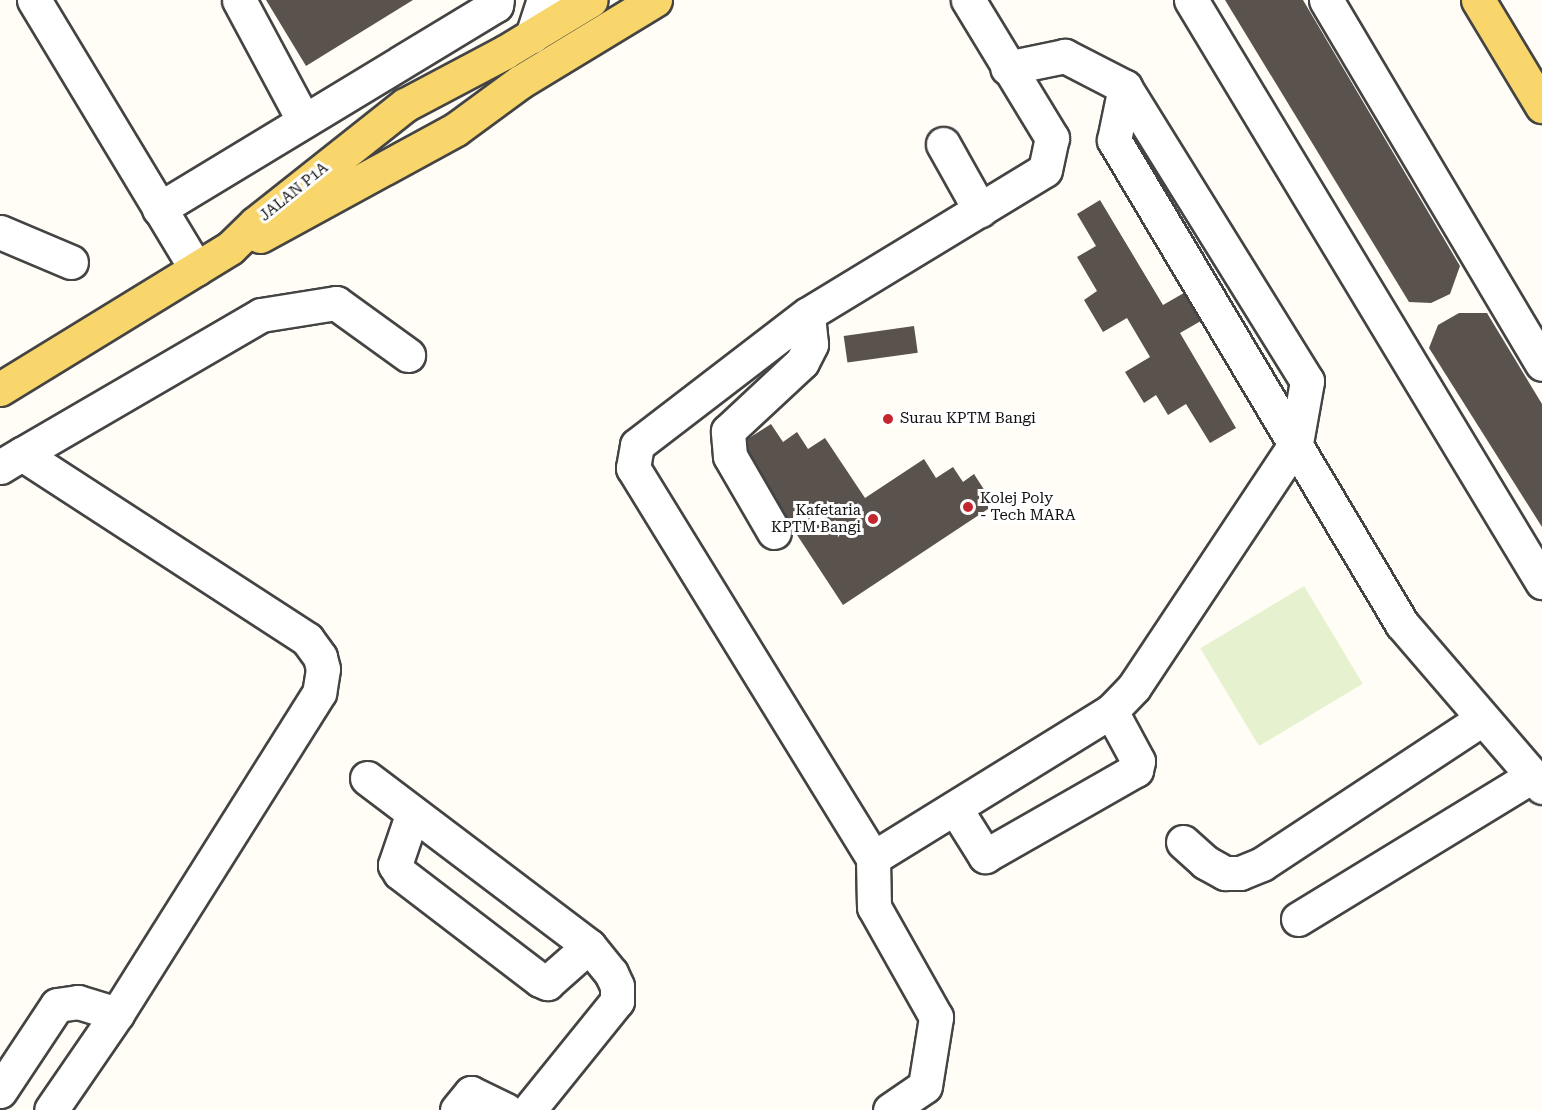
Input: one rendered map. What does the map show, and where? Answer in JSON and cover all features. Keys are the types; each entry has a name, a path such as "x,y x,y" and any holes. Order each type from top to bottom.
{"main road":[{"name":"JALAN P1A","path":"0,389 230,248 256,223 405,105 532,36 591,0"},
{"path":"230,248 306,213 428,146 520,82 655,0"},
{"path":"1478,0 1542,106"}],"lane":[{"path":"34,0 196,269"},
{"path":"239,0 304,121"},
{"path":"159,209 496,5 497,0"},
{"path":"532,36 544,0"},
{"path":"890,1110 925,1086 936,1017 874,907 873,858 633,468 637,445 808,314 1045,171 1052,138 1007,68 968,0"},
{"path":"1191,0 1542,582"},
{"path":"1326,0 1542,364"},
{"path":"873,858 1111,711 1134,687 1296,442 1307,381 1125,87 1065,56 1007,68"},
{"path":"943,144 980,210"},
{"path":"0,232 71,262"},
{"path":"51,1110 117,1014 318,693 323,669 320,657 307,639 11,460 261,315 336,303 408,355"},
{"path":"774,532 730,456 728,431 802,362 812,344 808,314"},
{"path":"1296,442 1402,624 1537,782 1298,920"},
{"path":"955,808 985,856 1136,770 1138,761 1111,711"},
{"path":"1183,842 1205,862 1225,873 1240,873 1262,864 1482,719"},
{"path":"367,778 412,815 589,946 611,973 617,986 617,1001 529,1110"},
{"path":"412,815 395,865 400,873 540,980 547,983 589,946"},
{"path":"0,1091 57,1005 78,1002 117,1014"},
{"path":"457,1110 471,1093 506,1110"}],"green space":[{"path":"1304,586 1363,684 1259,746 1200,648"}],"building":[{"path":"266,0 413,0 306,66"},
{"path":"1225,0 1303,0 1460,266 1450,294 1431,303 1409,302"},
{"path":"1100,200 1163,305 1196,286 1213,314 1180,333 1236,428 1210,443 1186,404 1168,415 1156,395 1144,403 1125,372 1150,357 1127,318 1103,332 1084,300 1097,291 1077,257 1096,246 1077,214"},
{"path":"1459,313 1487,313 1542,404 1542,527 1429,348 1438,325"},
{"path":"914,326 918,353 847,363 844,336"},
{"path":"771,424 783,442 797,432 808,449 825,438 865,498 924,459 936,478 953,467 963,482 974,474 994,505 843,605 738,445"}],"place":[{"name":"Surau KPTM Bangi","path":"888,419"},
{"name":"Kolej Poly - Tech MARA","path":"968,507"},
{"name":"Kafetaria KPTM Bangi","path":"873,519"}]}
